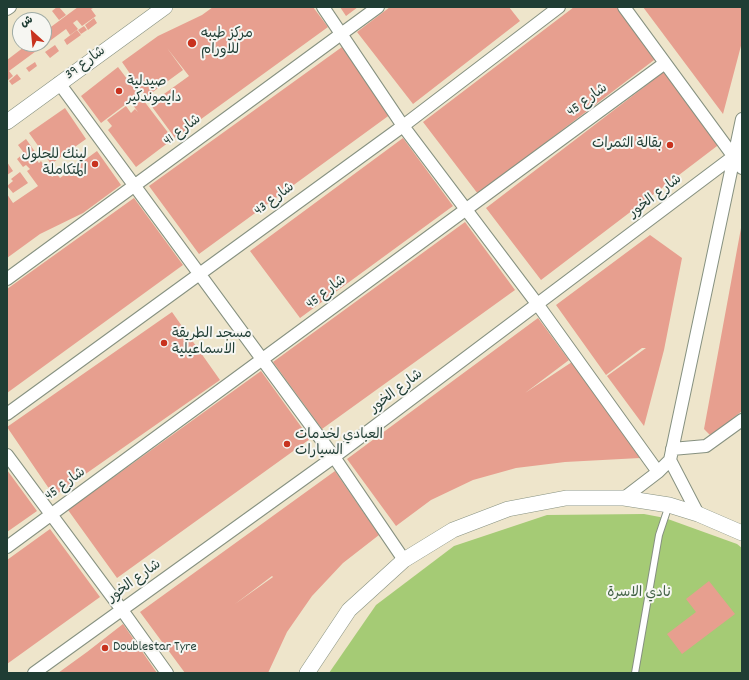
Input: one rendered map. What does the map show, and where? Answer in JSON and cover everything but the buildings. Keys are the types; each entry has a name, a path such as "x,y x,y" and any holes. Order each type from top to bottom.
{"street":[{"name":"شارع 39","path":"7,122 165,7"},
{"path":"323,7 404,126 538,305 658,472"},
{"name":"شارع 41","path":"7,279 378,7"},
{"name":"شارع 43","path":"7,414 404,126 559,7"},
{"path":"624,7 665,63 738,153 742,168"},
{"name":"شارع 45","path":"7,547 665,63"},
{"path":"59,84 135,185 261,360 334,458 404,560"},
{"path":"624,498 658,472 671,454 738,153 742,119"},
{"name":"شارع الخور","path":"34,673 334,458 738,153"},
{"path":"671,454 706,446 742,420"},
{"path":"671,454 698,514"},
{"path":"7,455 167,673"},
{"path":"307,673 349,610 404,560 454,530 508,509 566,498 624,498 669,505 698,514 742,533"}],"lane":[{"path":"635,673 660,535 669,505"}],"green space":[{"name":"نادي الاسرة","path":"644,514 665,518 737,544 742,548 742,673 329,673 376,605 454,546 547,515"}],"place":[{"name":"مركز طيبه للاورام","path":"192,43"},
{"name":"صيدلية دايموندكير","path":"119,91"},
{"name":"بقالة الثمرات","path":"670,145"},
{"name":"لينك للحلول المتكاملة","path":"95,164"},
{"name":"مسجد الطريقة الاسماعيلية","path":"164,343"},
{"name":"العبادي لخدمات السيارات","path":"287,444"},
{"name":"Doublestar Tyre","path":"105,648"}]}
